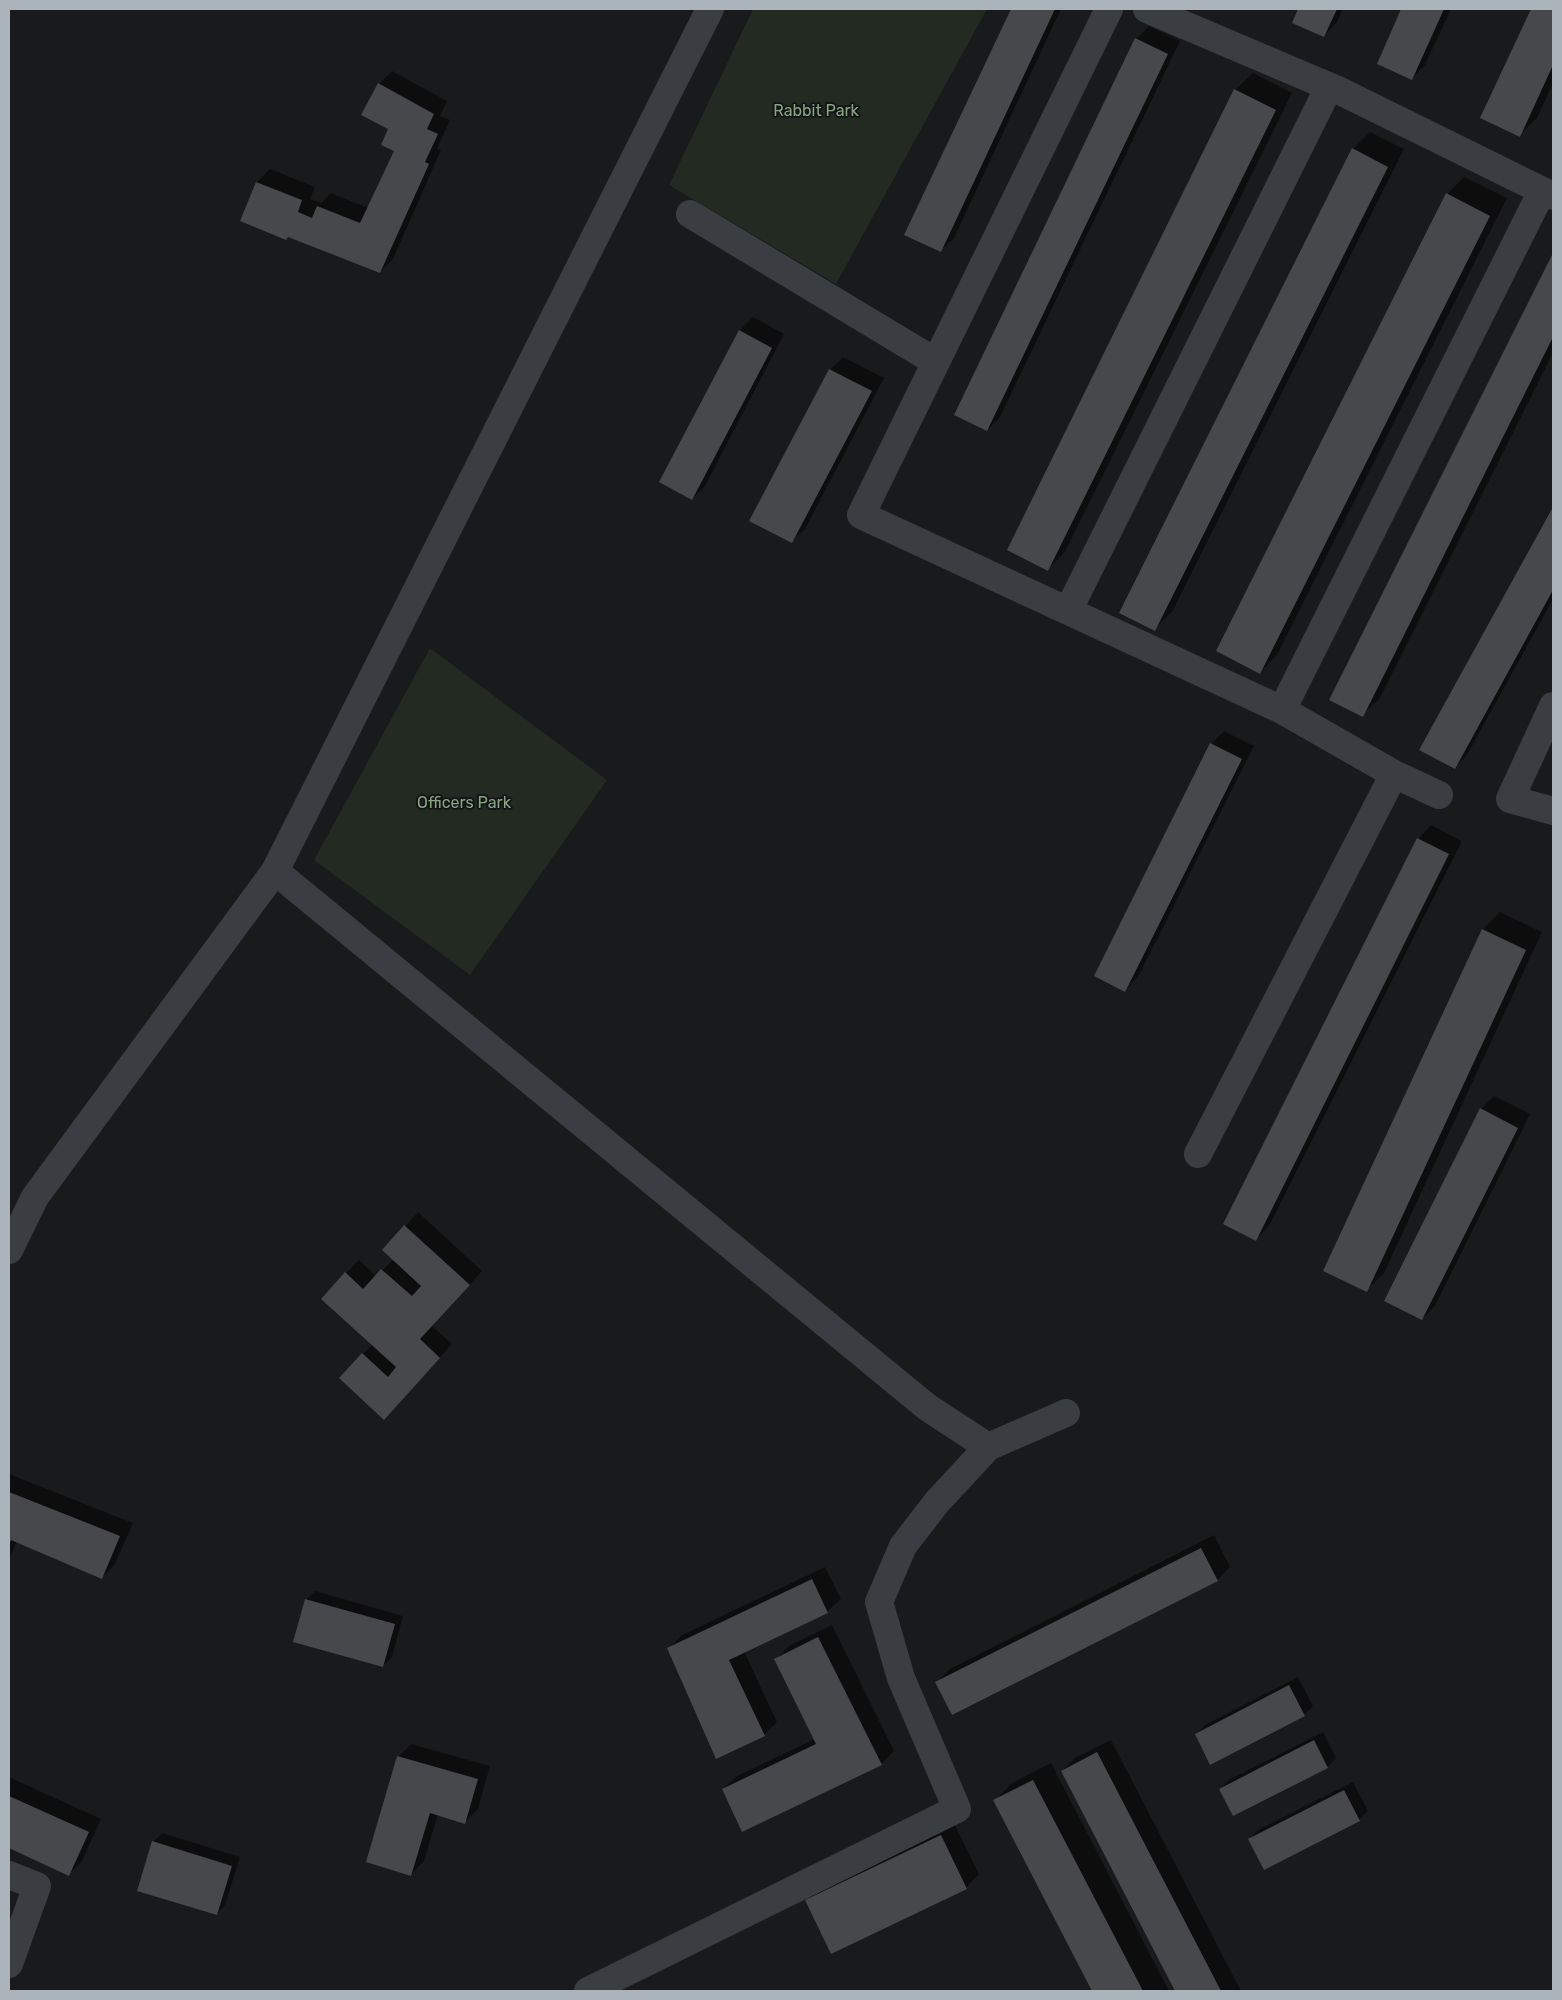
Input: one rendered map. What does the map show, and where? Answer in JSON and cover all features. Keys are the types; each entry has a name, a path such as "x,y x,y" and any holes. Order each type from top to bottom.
{"street":[{"path":"9,1250 35,1197 275,871 710,9"},
{"path":"1109,9 862,514 1282,710 1394,774 1439,795"},
{"path":"1147,9 1328,87 1548,193 1282,710"},
{"path":"1068,611 1328,87"},
{"path":"690,214 936,362"},
{"path":"1553,706 1510,799 1553,811"},
{"path":"1198,1154 1394,774"},
{"path":"275,871 927,1408 988,1447"},
{"path":"588,1991 957,1809 901,1678 880,1602 903,1546 937,1502 988,1447 1066,1413"},
{"path":"9,1875 37,1886 9,1964"}],"green space":[{"name":"Rabbit Park","path":"753,9 987,9 836,284 669,185"},
{"name":"Officers Park","path":"430,648 607,780 470,975 314,860"}],"building":[{"path":"1011,9 1055,9 941,252 904,235"},
{"path":"1298,9 1337,9 1324,37 1292,23"},
{"path":"1401,9 1444,9 1412,80 1377,64"},
{"path":"1531,9 1553,9 1553,65 1520,137 1480,118"},
{"path":"1135,38 1168,54 987,431 954,415"},
{"path":"378,83 434,114 427,129 438,134 425,162 429,164 380,273 288,237 286,240 240,221 256,182 302,200 298,212 312,218 317,206 360,223 394,151 381,145 388,129 361,115"},
{"path":"1234,89 1276,110 1048,571 1007,550"},
{"path":"1352,148 1388,167 1155,631 1119,613"},
{"path":"1446,193 1490,216 1260,674 1216,651"},
{"path":"1553,253 1553,337 1363,717 1329,700"},
{"path":"739,330 772,348 692,500 659,482"},
{"path":"829,369 872,391 792,543 749,521"},
{"path":"1553,507 1553,590 1455,769 1419,750"},
{"path":"1210,743 1242,759 1125,992 1094,976"},
{"path":"1417,838 1449,854 1256,1241 1223,1224"},
{"path":"1482,929 1526,950 1367,1292 1323,1271"},
{"path":"1480,1108 1518,1128 1422,1320 1384,1301"},
{"path":"404,1225 470,1285 420,1339 440,1358 384,1420 339,1378 362,1353 388,1377 396,1367 321,1299 345,1272 363,1289 381,1269 412,1296 421,1286 382,1250"},
{"path":"9,1492 120,1536 102,1579 11,1540 9,1545"},
{"path":"1201,1548 1218,1581 952,1715 935,1682"},
{"path":"812,1579 828,1613 729,1660 765,1736 716,1759 667,1648"},
{"path":"305,1599 395,1624 383,1667 293,1642"},
{"path":"818,1637 882,1765 742,1832 722,1789 816,1744 774,1659"},
{"path":"1289,1685 1305,1716 1210,1765 1195,1734"},
{"path":"1314,1740 1328,1768 1233,1816 1219,1789"},
{"path":"1097,1752 1221,1991 1175,1991 1061,1771"},
{"path":"397,1756 478,1779 465,1824 430,1813 411,1876 366,1862"},
{"path":"1033,1780 1143,1991 1092,1991 993,1800"},
{"path":"1344,1790 1360,1821 1264,1870 1248,1839"},
{"path":"9,1796 89,1832 69,1876 9,1848"},
{"path":"941,1835 967,1889 831,1954 805,1900"},
{"path":"152,1841 232,1866 217,1915 137,1891"}]}
